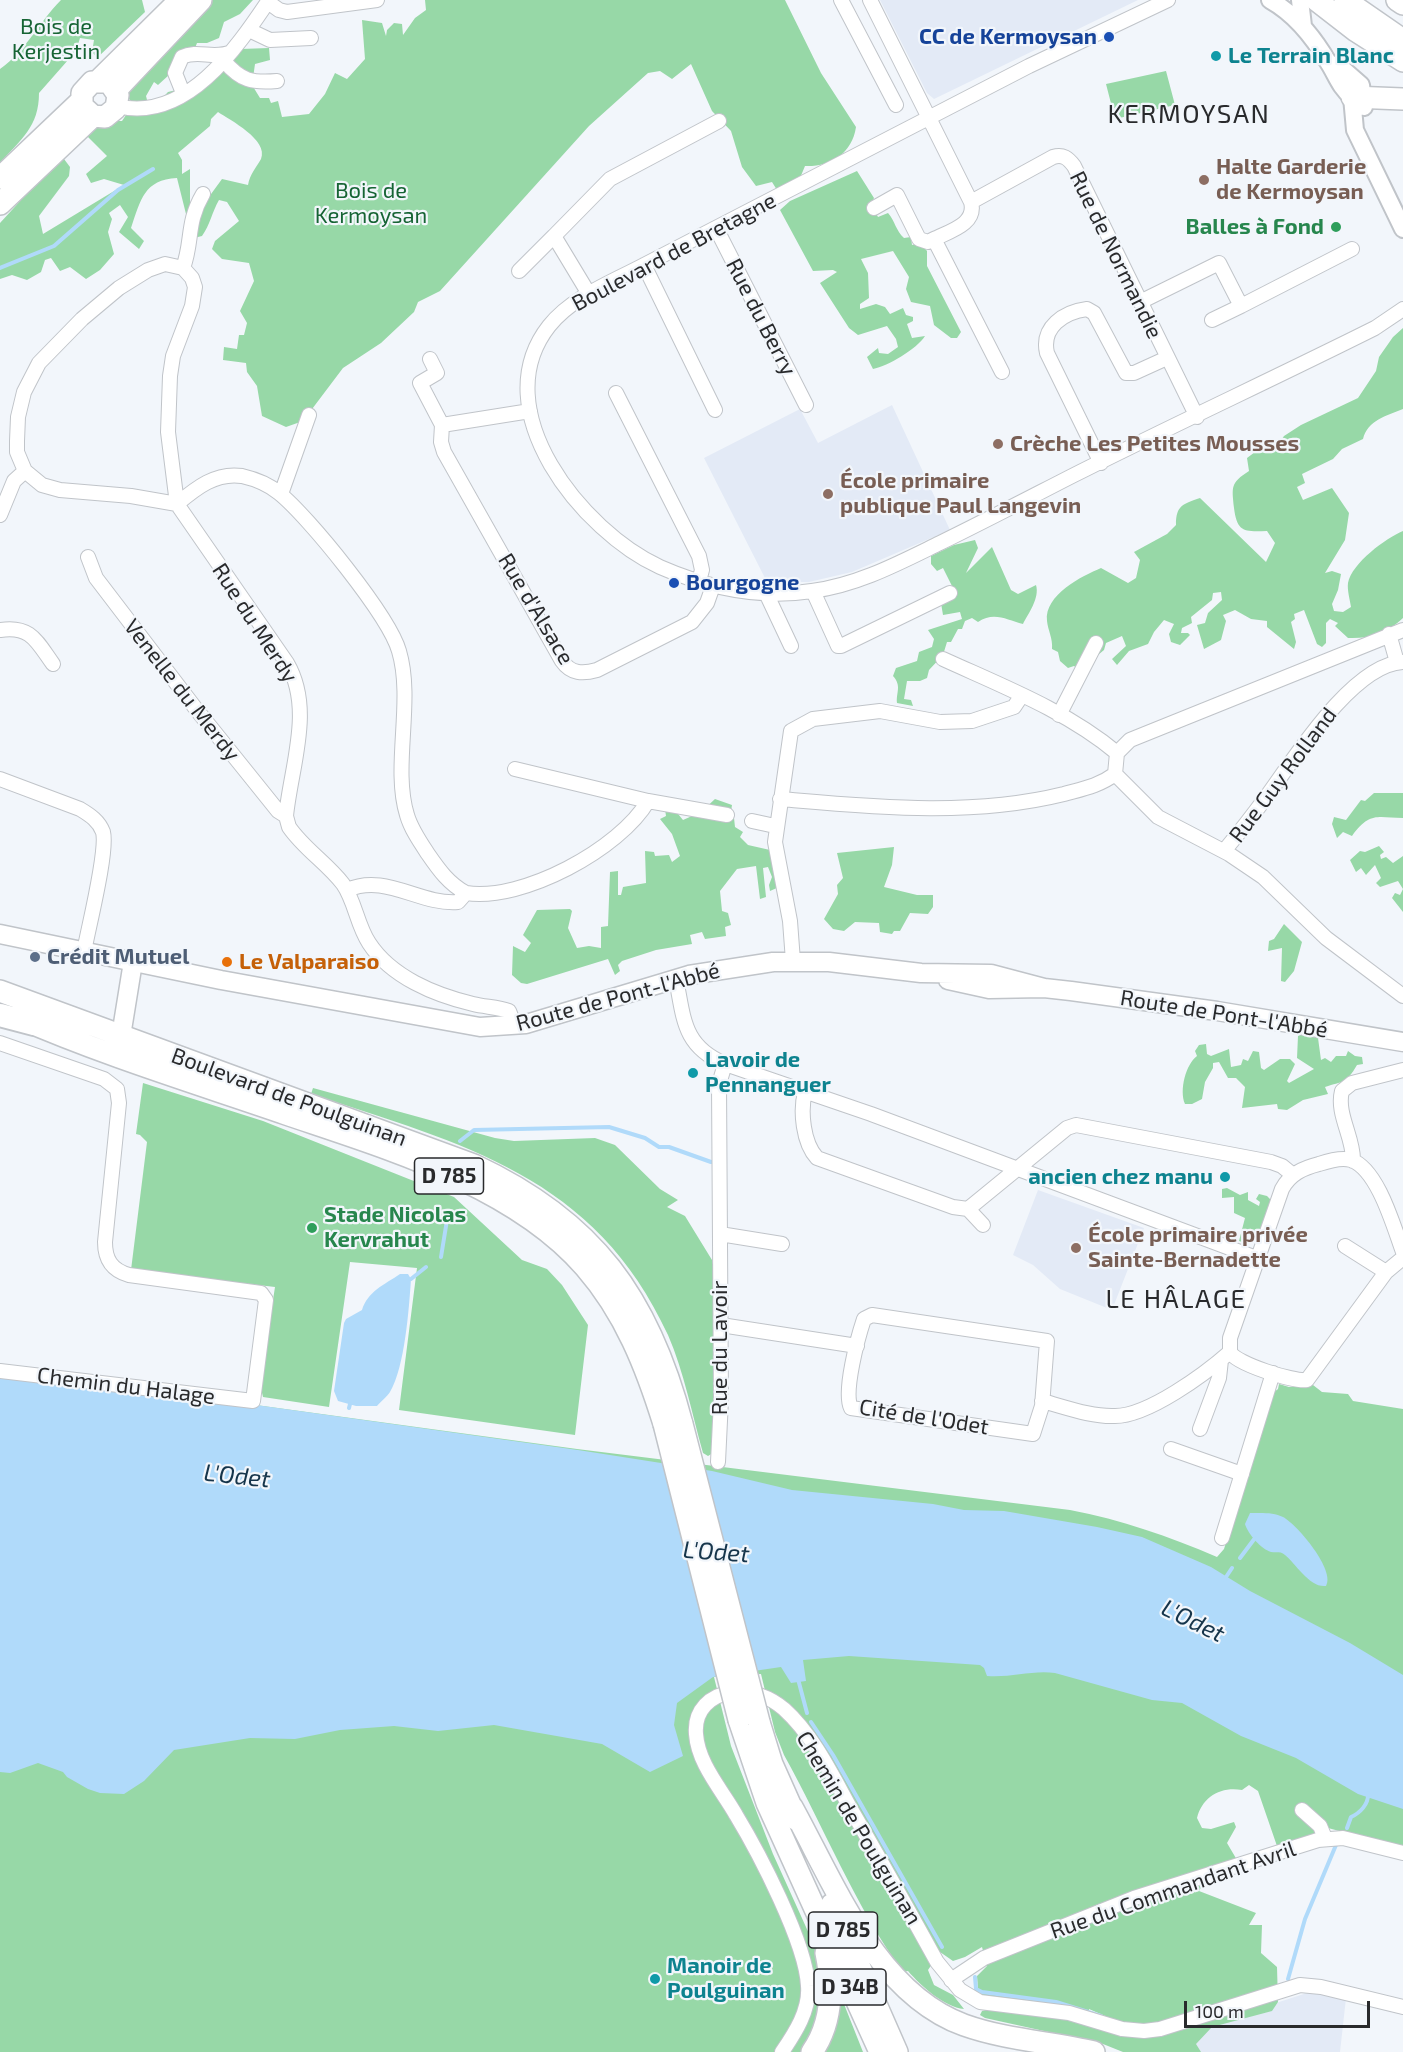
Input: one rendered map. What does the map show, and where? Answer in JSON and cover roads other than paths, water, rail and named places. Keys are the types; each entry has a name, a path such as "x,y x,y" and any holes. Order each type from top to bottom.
{"highway":[{"name":"D 785","path":"0,1015 33,1024"}],"main road":[{"path":"87,109 105,117 110,92 180,0"},
{"path":"110,92 201,0"},
{"path":"1345,0 1403,40"},
{"path":"1397,0 1403,4"},
{"path":"1305,10 1356,31 1403,61"},
{"path":"0,204 87,109 85,87 110,92"},
{"path":"1358,98 1403,99"},
{"path":"0,178 87,109"},
{"name":"Route de Pont-l'Abbé","path":"0,934 133,962 448,1023 480,1027 515,1026 540,1021 676,979 737,965 793,961 921,973 989,989 1044,988 1216,1011 1403,1042"},
{"path":"121,1036 133,962"},
{"name":"Boulevard de Poulguinan","path":"0,991 474,1165 532,1196 577,1231 608,1265 646,1321 658,1348 673,1424 749,1721 757,1779 880,2052"},
{"name":"Boulevard de Poulguinan","path":"0,1010 142,1065 342,1133 424,1165 518,1211 574,1254 611,1300 639,1351 673,1424"},
{"name":"Boulevard de Poulguinan","path":"749,1721 792,1807 897,2052"},
{"path":"792,1807 872,1949 896,1979 924,2004 953,2020 982,2031 1094,2052"},
{"name":"D 785","path":"812,2052 825,2027 831,1998 827,1956 820,1923"}],"street":[{"path":"110,92 136,111 149,109 183,93 220,65 234,50 268,1 279,10 287,12 377,0"},
{"path":"841,0 896,105"},
{"path":"870,0 931,118 971,202 972,212 968,222 928,242 919,239 897,195 874,208"},
{"name":"Boulevard de Bretagne","path":"1168,0 1033,64 589,294 563,312 542,337 529,371 530,411 537,436 551,465 569,493 619,541 648,561 706,584 736,591 766,593 813,591 859,580 888,569 1383,324 1403,318"},
{"path":"1270,0 1305,10 1343,89 1358,98 1354,127 1403,229"},
{"path":"858,33 881,22"},
{"path":"249,30 270,40 311,38"},
{"path":"183,93 176,79 178,61 192,53 220,56 234,50"},
{"path":"205,56 244,80 256,83 277,81"},
{"path":"519,271 610,179 719,121"},
{"name":"Rue de Normandie","path":"971,202 1053,157 1060,156 1068,159 1074,166 1197,417"},
{"path":"203,194 191,217 187,256 183,268 160,265 134,278 89,313 39,363 24,392 17,428 17,452 25,471 36,482 60,490 131,496 177,504 204,483 227,476 254,479 281,494 340,562 392,633 400,654 404,680 405,811 417,837 437,866 450,883 466,893 487,893 518,887 572,866 625,829 639,815 648,801"},
{"name":"Rue du Berry","path":"717,228 806,405"},
{"path":"554,236 589,294"},
{"path":"934,239 1002,372"},
{"path":"1212,321 1352,249"},
{"path":"1140,302 1219,263 1241,306"},
{"path":"644,265 715,410"},
{"name":"Rue du Merdy","path":"183,268 192,278 195,294 177,341 170,376 168,432 177,504 287,663 297,685 300,720 286,816"},
{"path":"1101,463 1047,353 1046,343 1049,329 1055,322 1087,309 1094,313 1126,373 1134,373 1167,358"},
{"name":"Boulevard de Bretagne","path":"1383,324 1403,309"},
{"name":"Rue d'Alsace","path":"430,359 437,374 420,383 442,425 441,442 444,452 562,661 570,670 584,673 597,670 692,622 707,603 706,584"},
{"path":"616,393 699,556 706,584"},
{"path":"442,425 530,411"},
{"path":"281,494 309,415"},
{"path":"0,514 14,481 25,471"},
{"name":"Venelle du Merdy","path":"88,557 96,578 181,690 278,811 286,816"},
{"path":"813,591 838,646 950,593"},
{"path":"766,593 791,646"},
{"path":"0,630 19,628 27,632 53,664"},
{"path":"780,799 883,807 997,807 1092,787 1114,774 1118,753 1130,740 1396,632 1400,662"},
{"path":"1059,715 1096,643"},
{"path":"943,659 1022,695 1093,734 1118,753"},
{"name":"Rue Guy Rolland","path":"1224,851 1330,710 1366,680 1400,662"},
{"path":"793,961 789,921 775,850 775,826 791,731 804,722 880,711 940,722 966,722 1014,707 1022,695"},
{"path":"514,769 648,801 727,815"},
{"path":"1114,774 1158,817 1224,851 1263,876 1326,938 1403,996"},
{"path":"0,779 80,810 92,817 103,832 101,861 84,952"},
{"path":"286,816 293,833 347,890 365,937 389,965 411,981 435,993 509,1011 515,1026"},
{"path":"752,821 775,826"},
{"path":"347,890 359,886 380,885 454,903 461,901 466,893"},
{"path":"676,979 689,1036 702,1052 725,1064 1259,1258"},
{"name":"Chemin du Halage","path":"0,1043 104,1079 117,1089 119,1102 105,1242 111,1266 129,1275 261,1293 265,1296 252,1401 0,1371"},
{"name":"Rue du Lavoir","path":"718,1462 722,1141 719,1084 725,1064"},
{"path":"1353,1161 1352,1143 1343,1112 1342,1091 1353,1083 1403,1070"},
{"path":"805,1092 802,1112 811,1151 817,1158 953,1207 968,1209 983,1225"},
{"path":"968,1209 1067,1128 1076,1125 1271,1162 1282,1166 1293,1175"},
{"path":"1200,1429 1282,1189 1293,1175 1323,1163 1344,1159 1353,1161 1364,1170 1378,1189 1403,1252"},
{"path":"720,1234 782,1244"},
{"path":"1345,1246 1386,1272"},
{"path":"1226,1356 1273,1373 1307,1380 1386,1272 1403,1258"},
{"name":"Cité de l'Odet","path":"872,1315 1047,1341 1042,1401 1033,1434 854,1409 849,1405 849,1399 857,1346 864,1319 872,1315"},
{"path":"721,1325 857,1346"},
{"path":"1042,1401 1106,1416 1126,1415 1156,1401 1226,1356"},
{"path":"1222,1538 1273,1373"},
{"path":"1171,1449 1242,1474"},
{"name":"Chemin de Poulguinan","path":"782,2052 795,2032 806,2007 808,1994 806,1968 793,1932 754,1846 700,1752 696,1738 696,1720 705,1704 715,1698 736,1692 754,1694 771,1701 789,1714 830,1771 937,1962 965,1994 980,2002 1069,2013 1132,2031 1160,2029 1300,1985 1321,1987 1403,2007"},
{"path":"1302,1810 1322,1829 1325,1838"},
{"name":"Rue du Commandant Avril","path":"951,1980 984,1958 1123,1903 1325,1838 1343,1838 1403,1853"}],"water":[{"path":"400,1274 408,1274 411,1279 409,1305 403,1353 390,1392 377,1406 356,1406 338,1401 334,1391 344,1323 346,1319 362,1310 372,1293"},
{"name":"L'Odet","path":"0,1375 256,1405 578,1450 712,1471 792,1490 933,1504 964,1510 1004,1511 1142,1537 1211,1567 1250,1591 1350,1643 1403,1675 1403,1809 1358,1794 1296,1758 1241,1736 1182,1703 1152,1700 1055,1673 987,1676 980,1665 849,1656 803,1660 806,1681 791,1683 781,1667 713,1677 677,1703 674,1725 683,1756 650,1772 602,1744 494,1725 438,1731 394,1726 340,1730 295,1739 250,1738 174,1750 144,1781 124,1794 100,1793 88,1789 67,1777 63,1772 38,1763 10,1773 0,1772"},
{"path":"1250,1513 1279,1515 1290,1522 1306,1538 1321,1560 1328,1579 1326,1586 1314,1583 1283,1554 1271,1552 1255,1541 1245,1524"}],"waterway":[{"path":"0,268 54,246 118,190 153,169"},
{"path":"460,1141 474,1130 609,1127 645,1138 659,1147 669,1147 711,1162"},
{"path":"441,1257 447,1220"},
{"path":"411,1279 426,1267"},
{"path":"349,1408 350,1404"},
{"path":"1240,1558 1255,1538"},
{"path":"1224,1580 1232,1568"},
{"path":"798,1679 807,1713"},
{"path":"811,1722 833,1755 942,1947"},
{"path":"1347,1828 1351,1817 1361,1811 1368,1793"},
{"path":"1288,1979 1305,1919 1336,1845"},
{"path":"975,1977 976,1989 982,1992 1056,2002 1101,2016"}],"place":[{"name":"CC de Kermoysan","path":"1109,37"},
{"name":"Le Terrain Blanc","path":"1216,56"},
{"name":"Halte Garderie de Kermoysan","path":"1204,180"},
{"name":"Balles à Fond","path":"1336,227"},
{"name":"Crèche Les Petites Mousses","path":"998,444"},
{"name":"École primaire publique Paul Langevin","path":"828,494"},
{"name":"Bourgogne","path":"674,583"},
{"name":"Crédit Mutuel","path":"35,957"},
{"name":"Le Valparaiso","path":"227,962"},
{"name":"Lavoir de Pennanguer","path":"693,1073"},
{"name":"ancien chez manu","path":"1225,1177"},
{"name":"Stade Nicolas Kervrahut","path":"312,1228"},
{"name":"École primaire privée Sainte-Bernadette","path":"1076,1248"},
{"name":"Manoir de Poulguinan","path":"655,1979"}],"district":[{"name":"KERMOYSAN","path":"1189,114"},
{"name":"LE HÂLAGE","path":"1176,1299"}],"park label":[{"name":"Bois de Kerjestin","path":"56,40"},
{"name":"Bois de Kermoysan","path":"371,204"}]}
